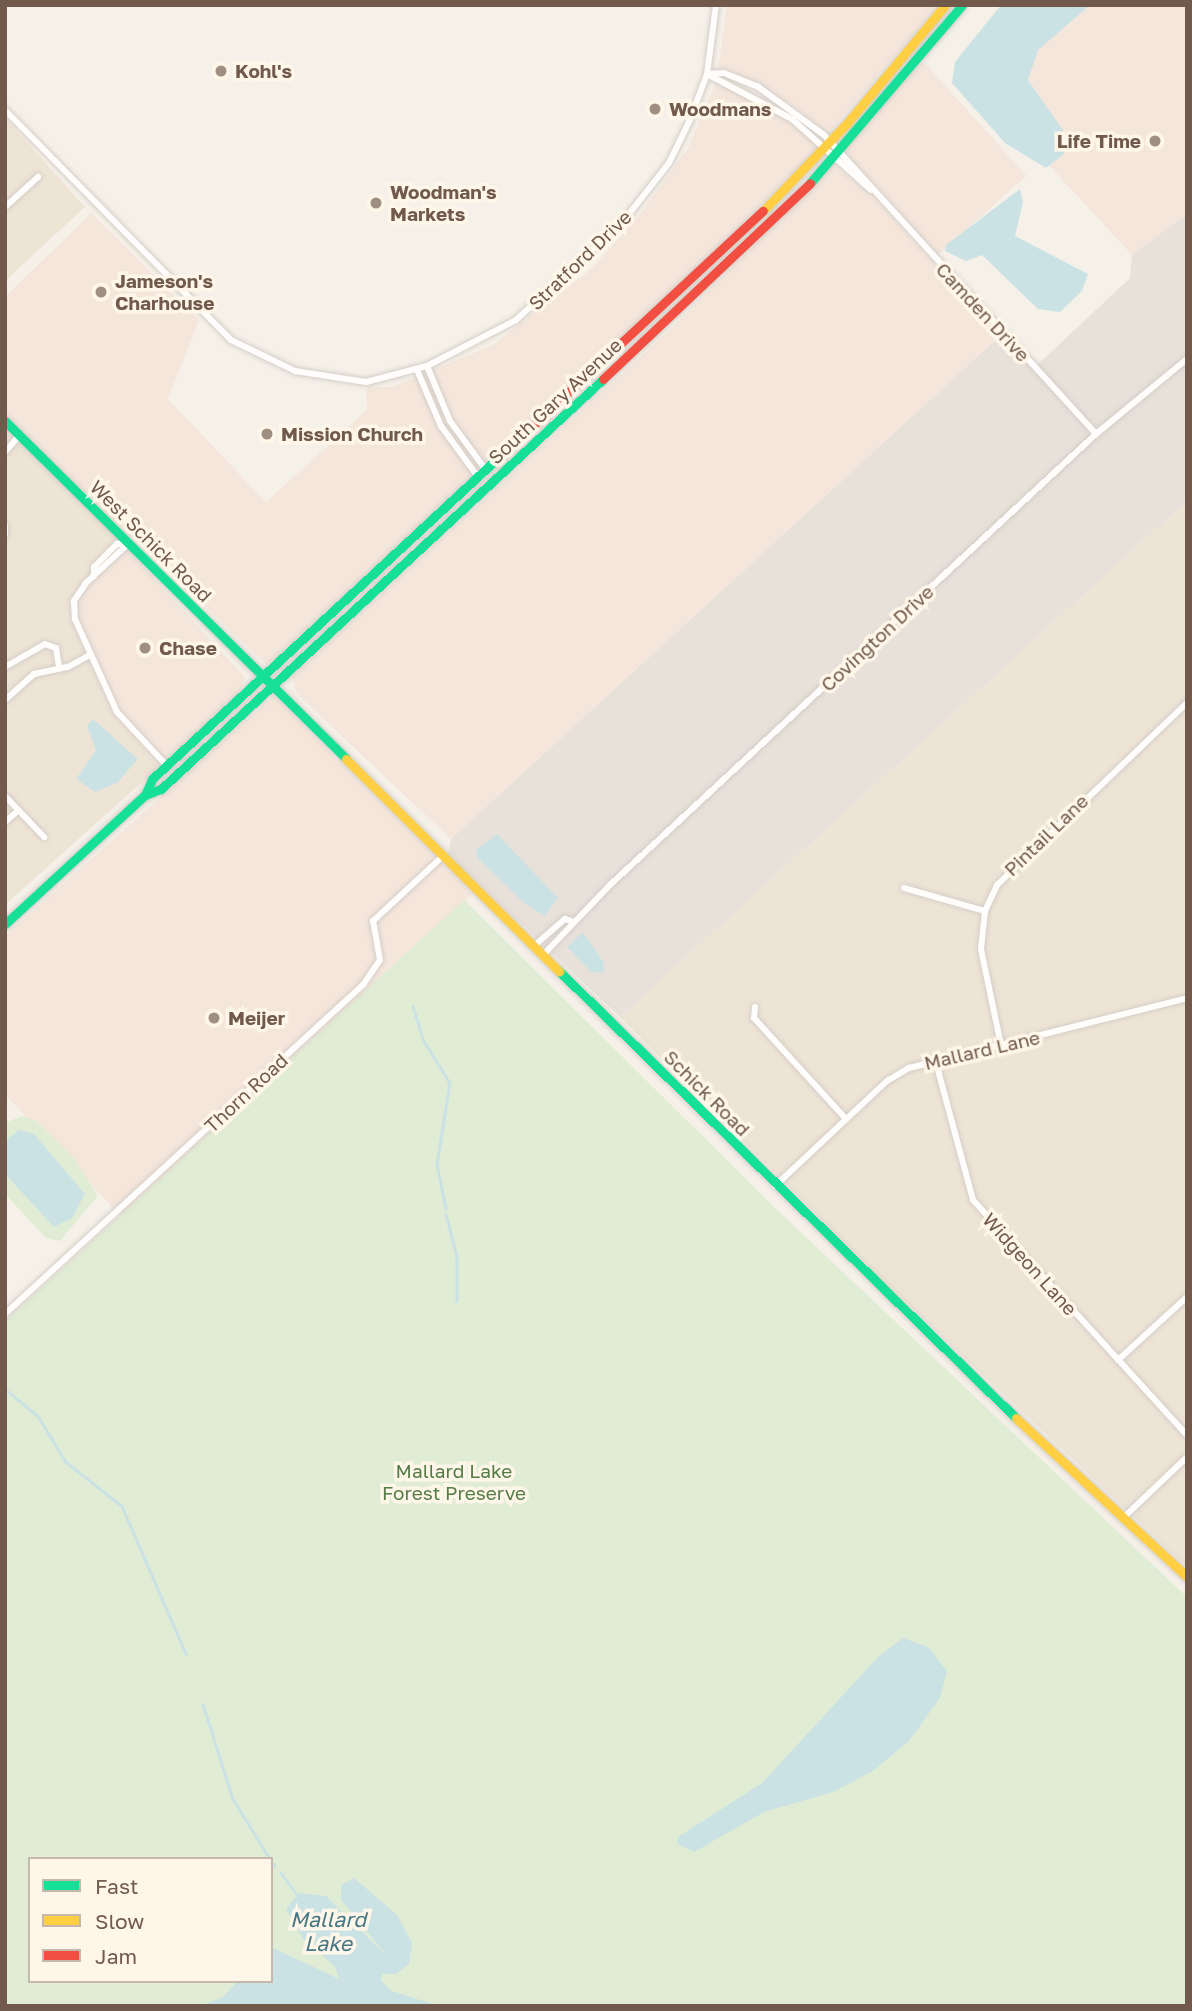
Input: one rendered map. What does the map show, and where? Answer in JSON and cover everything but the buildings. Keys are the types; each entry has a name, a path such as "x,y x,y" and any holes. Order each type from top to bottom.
{"main road":[{"name":"South Gary Avenue","path":"5,924 145,794 167,766 486,470 824,149 944,5"},
{"name":"South Gary Avenue","path":"145,794 161,789 737,256 834,159 962,5"},
{"name":"West Schick Road","path":"5,421 273,686"},
{"name":"Schick Road","path":"273,686 775,1186 1187,1577"}],"street":[{"name":"Stratford Drive","path":"5,110 231,341 275,364 315,376 366,382 427,366 516,320 595,251 669,163 707,74 716,5"},
{"name":"Camden Drive","path":"707,74 724,73 757,86 792,107 831,141 871,190 1096,434"},
{"name":"Camden Drive","path":"707,74 772,104 871,190"},
{"path":"5,125 12,119"},
{"path":"5,207 38,177"},
{"name":"Covington Drive","path":"544,954 571,921 1096,434 1187,359"},
{"path":"427,366 450,421 486,470"},
{"path":"417,370 441,426 478,477"},
{"path":"5,452 20,435"},
{"path":"5,526 5,535"},
{"path":"94,576 94,567 117,544 129,543"},
{"path":"129,543 94,576 74,601 75,619 117,712 167,766"},
{"path":"5,667 45,644 56,648 60,668"},
{"path":"5,700 34,674 60,668 91,654"},
{"name":"Pintail Lane","path":"1000,1045 981,956 985,911 1012,866 1187,703"},
{"path":"5,796 44,836"},
{"path":"5,822 19,810"},
{"name":"Thorn Road","path":"5,1314 363,985 380,960 373,921 444,855"},
{"path":"904,888 985,911"},
{"name":"Covington Drive","path":"535,945 565,919 571,921"},
{"name":"Mallard Lane","path":"775,1186 887,1081 935,1059 1187,998"},
{"path":"755,1007 754,1018 846,1119"},
{"name":"Widgeon Lane","path":"935,1059 973,1200 1187,1435"},
{"path":"1118,1360 1187,1297"},
{"path":"1123,1518 1187,1457"}],"shaded area":[{"path":"727,5 939,5 827,135 794,106 757,84 718,71"},
{"path":"1063,5 1187,5 1187,214 1132,255 1043,159 1014,58"},
{"path":"924,62 1026,176 938,255 836,142"},
{"path":"716,83 793,122 819,148 701,265 267,665 5,418 5,297 91,213 199,320 168,399 266,502 367,410 366,387 392,387 493,345 591,269 642,212 688,148"},
{"path":"5,118 85,207 5,281"},
{"path":"833,165 870,193 1000,336 451,839 296,693 293,676 676,324"},
{"path":"1187,214 1187,501 620,1017 448,855 451,839 1000,336 1033,369 1130,278 1132,255"},
{"path":"5,428 122,543 102,682 110,710 159,767 5,905"},
{"path":"1187,501 1187,1567 892,1289 620,1017"},
{"path":"122,544 245,677 240,692 159,767 110,710 71,621 70,602 83,580"},
{"path":"274,696 472,894 121,1216 5,1095 5,936"}],"green space":[{"name":"Mallard Lake Forest Preserve","path":"464,900 774,1207 1187,1597 1187,2006 5,2006 5,1321"},
{"path":"22,1116 36,1121 73,1157 98,1196 60,1241 46,1238 5,1194 5,1123"}],"water":[{"path":"1001,5 1090,5 1038,50 1028,80 1067,136 1064,154 1046,168 1005,143 952,83 955,62"},
{"path":"1020,189 1023,202 1015,236 1088,274 1082,291 1060,312 1038,309 982,255 966,261 945,251 946,245"},
{"path":"93,719 138,759 117,783 95,792 76,779 96,750 87,726"},
{"path":"497,834 558,898 544,916 523,902 477,857 476,850"},
{"path":"583,932 604,963 603,973 591,972 567,947"},
{"path":"19,1130 34,1134 85,1194 72,1218 54,1227 5,1174 5,1141"},
{"path":"903,1638 928,1647 947,1671 940,1698 909,1741 873,1771 833,1792 764,1812 694,1852 677,1844 678,1837 762,1783 879,1656"},
{"name":"Mallard Lake","path":"354,1878 397,1915 412,1943 409,1964 396,1974 382,1974 381,1981 392,1991 439,2006 200,2006 223,1997 236,1983 273,1983 273,1948 339,1979 335,1967 302,1937 286,1909 299,1893 326,1896 388,1957 341,1900 341,1885"}],"waterway":[{"path":"413,1006 424,1041 450,1083 437,1164 446,1209"},
{"path":"446,1214 457,1257 457,1301"},
{"path":"5,1389 38,1416 66,1462 122,1506 186,1654"},
{"path":"203,1704 233,1799 269,1857"},
{"path":"281,1873 297,1894"}],"traffic: fast":[{"path":"810,183 962,5"},
{"path":"145,795 161,789 603,379"},
{"path":"5,421 346,759"},
{"path":"5,924 145,795 152,779 531,427"},
{"path":"559,971 1016,1418"}],"traffic: slow":[{"path":"763,211 848,122 945,5"},
{"path":"346,759 559,971"},
{"path":"1016,1418 1187,1577"}],"traffic: jam":[{"path":"603,379 810,183"},
{"path":"531,427 763,211"}],"place":[{"name":"Kohl's","path":"221,71"},
{"name":"Woodmans","path":"655,109"},
{"name":"Life Time","path":"1155,141"},
{"name":"Woodman's Markets","path":"376,203"},
{"name":"Jameson's Charhouse","path":"101,292"},
{"name":"Mission Church","path":"267,434"},
{"name":"Chase","path":"145,648"},
{"name":"Meijer","path":"214,1018"}]}
